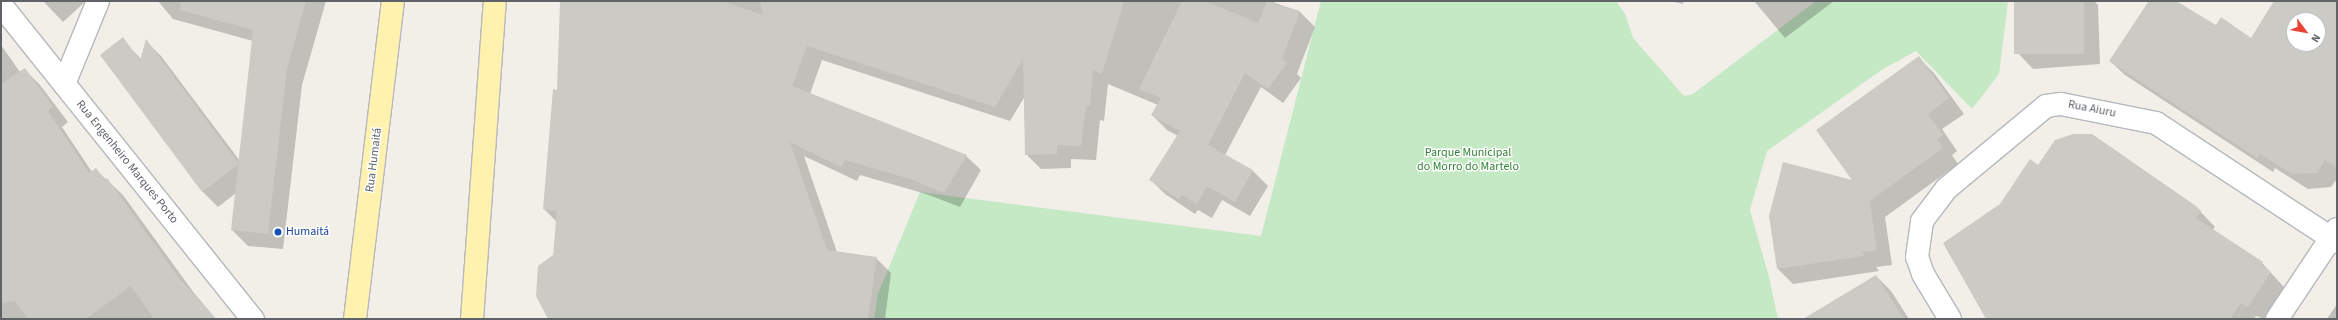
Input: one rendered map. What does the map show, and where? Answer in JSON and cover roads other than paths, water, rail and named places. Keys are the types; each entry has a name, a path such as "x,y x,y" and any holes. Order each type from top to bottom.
{"main road":[{"name":"Rua Humaitá","path":"355,319 393,1"},
{"path":"472,319 495,1"}],"street":[{"path":"64,84 98,1"},
{"name":"Rua Engenheiro Marques Porto","path":"1,5 253,319"},
{"name":"Rua Aiuru","path":"1950,319 1924,274 1917,257 1922,221 1946,189 2046,106 2061,104 2156,123 2335,236"},
{"path":"2277,319 2335,236"}],"place":[{"name":"Humaitá","path":"278,232"}],"park label":[{"name":"Parque Municipal do Morro do Martelo","path":"1468,160"}]}
